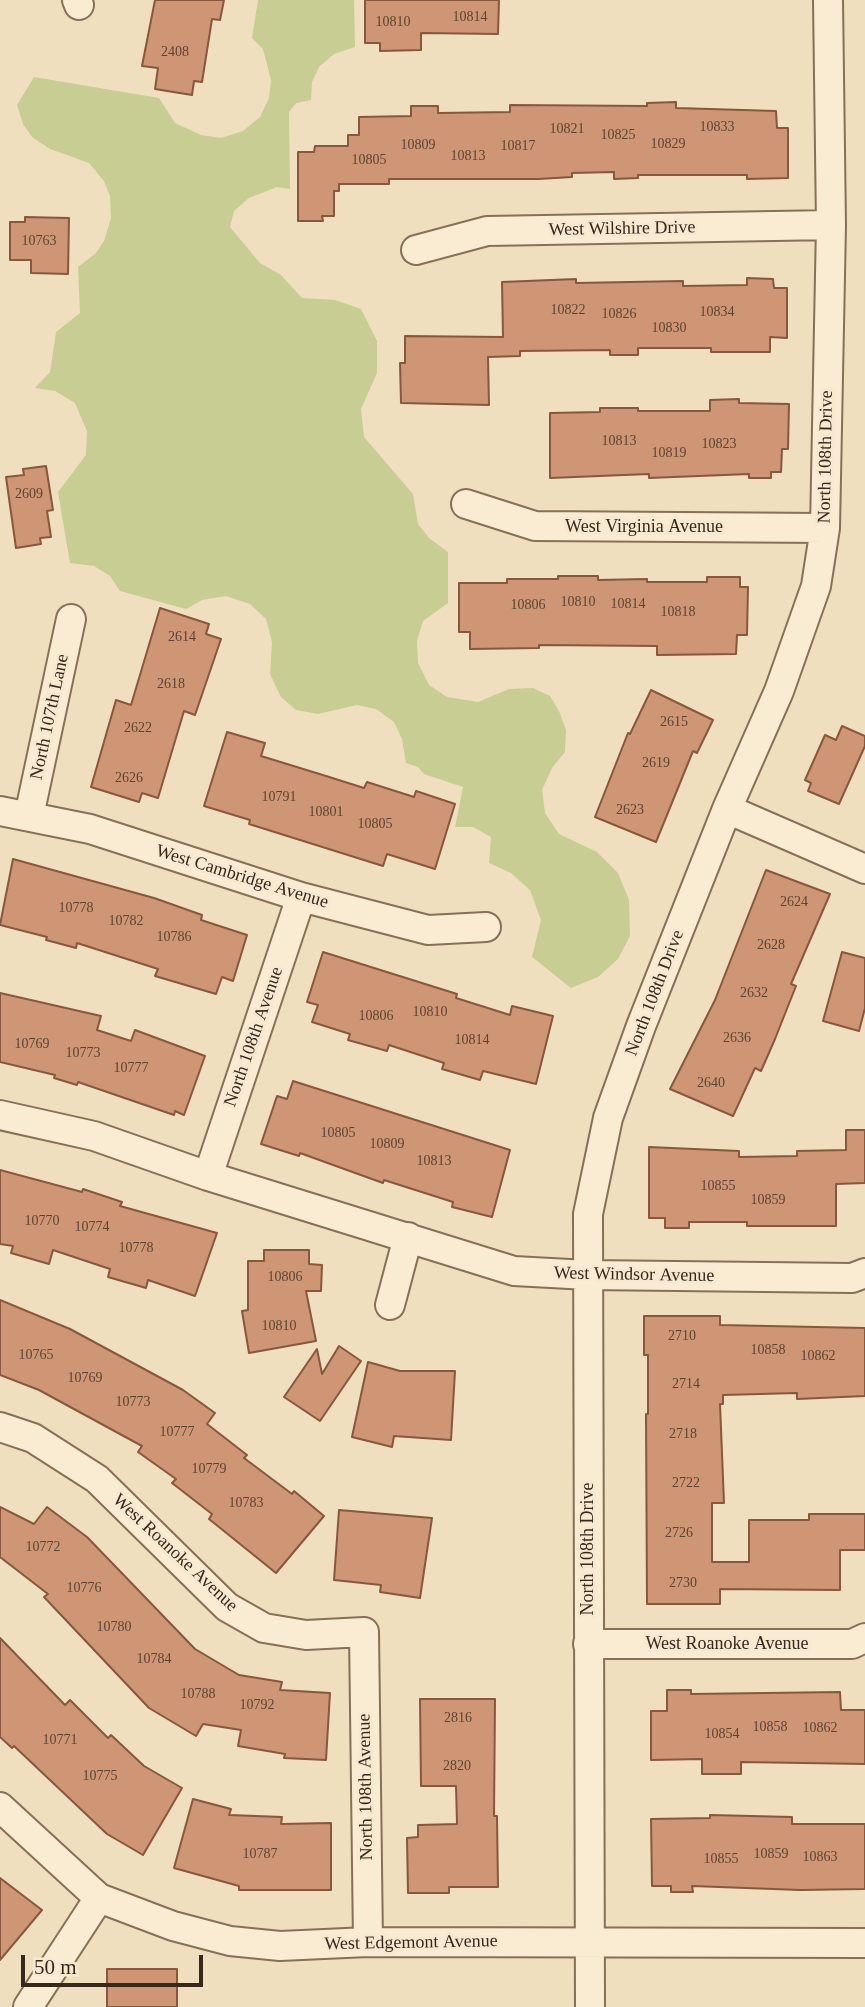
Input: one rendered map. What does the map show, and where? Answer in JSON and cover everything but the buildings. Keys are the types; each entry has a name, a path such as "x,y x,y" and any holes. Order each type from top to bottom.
{"street":[{"name":"North 108th Drive","path":"590,2007 588,1214 608,1118 641,1026 727,809 779,691 816,586 825,528 831,225 828,0"},
{"name":"West Wilshire Drive","path":"416,250 487,232 831,225"},
{"name":"West Virginia Avenue","path":"466,504 535,526 825,528"},
{"name":"North 107th Lane","path":"29,816 71,619"},
{"path":"727,809 865,869"},
{"name":"West Cambridge Avenue","path":"0,811 90,829 302,897 428,930 486,927"},
{"name":"North 108th Avenue","path":"208,1176 302,897"},
{"name":"West Windsor Avenue","path":"0,1115 94,1136 208,1176 514,1271 588,1275 852,1278 865,1273"},
{"path":"390,1305 408,1237"},
{"name":"West Roanoke Avenue","path":"0,1427 33,1438 97,1479 227,1607 264,1628 306,1636 364,1632"},
{"name":"North 108th Avenue","path":"364,1632 368,1942"},
{"name":"West Roanoke Avenue","path":"588,1644 852,1644 865,1638"},
{"name":"West Edgemont Avenue","path":"0,1807 99,1898 173,1926 230,1941 280,1946 368,1942 865,1944"},
{"path":"29,2007 99,1898"}],"green space":[{"path":"258,0 354,0 355,47 334,54 319,67 312,82 311,100 296,103 289,112 290,189 277,187 249,198 234,211 230,227 260,263 281,275 302,298 335,300 361,309 377,341 377,373 361,409 364,437 413,494 418,524 429,538 448,552 448,603 423,621 417,641 418,663 429,685 447,697 478,702 509,689 533,688 550,696 559,711 566,730 565,752 552,768 542,790 545,813 559,834 597,852 618,873 629,900 630,936 618,959 598,977 571,988 532,957 541,920 530,890 511,873 489,863 491,837 473,827 455,827 463,787 424,774 418,767 406,763 402,739 394,722 376,709 357,705 318,714 296,710 281,697 270,674 272,642 266,619 250,604 226,596 202,600 186,609 120,591 110,576 94,566 70,563 58,492 86,455 87,431 75,403 55,391 35,388 50,372 56,332 80,313 78,267 96,253 104,241 111,218 110,196 104,181 89,163 50,149 32,137 23,124 17,105 34,77 159,98 175,123 201,135 221,138 243,131 260,117 269,98 271,80 263,49 252,38"}]}
